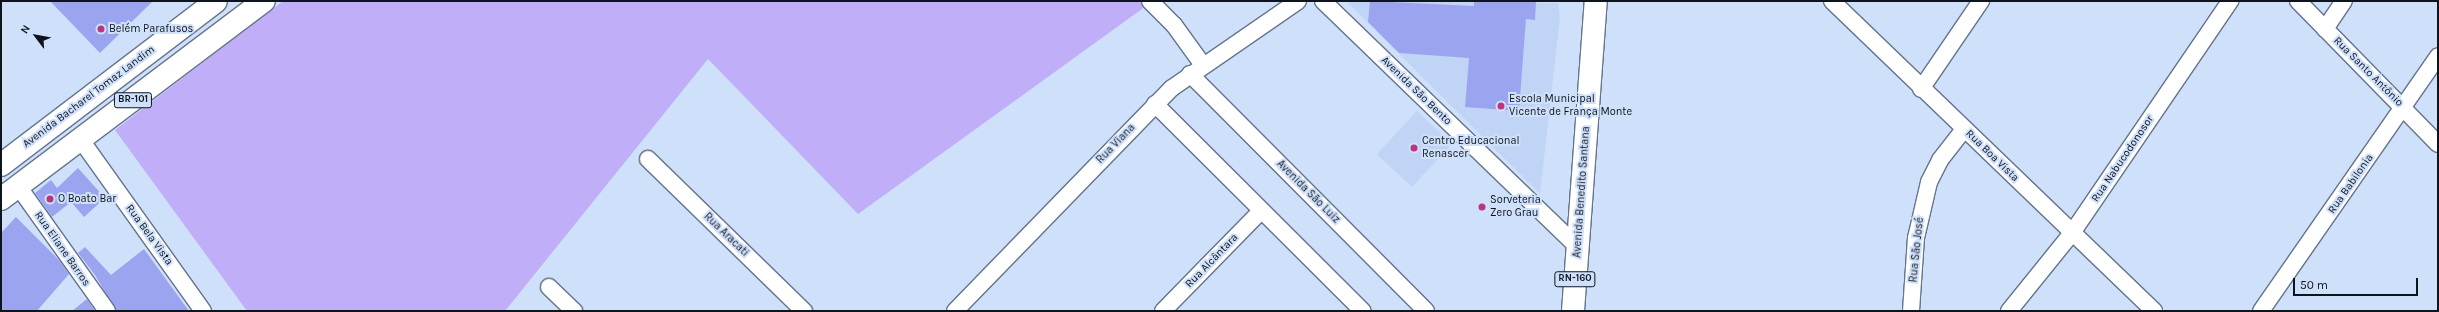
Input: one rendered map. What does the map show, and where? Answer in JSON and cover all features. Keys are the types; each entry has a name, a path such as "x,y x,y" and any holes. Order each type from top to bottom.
{"main road":[{"name":"Avenida Bacharel Tomaz Landim","path":"1,165 216,1"},
{"name":"BR-101","path":"1,199 264,1"},
{"name":"Avenida Benedito Santana","path":"1573,311 1596,1"}],"street":[{"path":"1150,1 1174,25 1203,65"},
{"name":"Rua Viana","path":"955,311 1155,104 1190,74 1298,1"},
{"name":"Avenida São Bento","path":"1323,1 1578,247"},
{"name":"Rua Boa Vista","path":"1832,1 2154,311"},
{"path":"1922,89 1981,1"},
{"name":"Rua Nabucodonosor","path":"2008,311 2072,233 2230,1"},
{"name":"Rua Santo Antônio","path":"2298,1 2438,144"},
{"path":"2325,29 2344,1"},
{"name":"Rua Babilonia","path":"2261,311 2404,109 2438,56"},
{"name":"Avenida São Luiz","path":"1190,74 1426,311"},
{"path":"1155,104 1363,311"},
{"name":"Rua São José","path":"1911,311 1916,238 1929,182 1940,160 1964,129"},
{"name":"Rua Bela Vista","path":"81,140 203,311"},
{"name":"Rua Aracati","path":"648,159 804,311"},
{"name":"Rua Eliane Barros","path":"18,186 106,311"},
{"name":"Rua Alcântara","path":"1163,311 1261,211"},
{"path":"549,287 574,311"}],"shaded area":[{"path":"283,1 1153,1 858,214 708,59 505,311 247,311 115,130"},
{"name":"Escola Municipal Vicente de França Monte","path":"1346,1 1558,3 1560,17 1540,194"},
{"name":"Centro Educacional Renascer","path":"1417,111 1452,144 1412,187 1377,154"}],"building":[{"name":"Belém Parafusos","path":"50,1 153,1 100,53"},
{"path":"1370,1 1474,6 1474,1 1536,2 1535,20 1526,19 1519,111 1465,107 1469,58 1399,53 1368,22"},
{"path":"78,168 105,198 84,217 71,202 52,217 35,193 51,180 57,188"},
{"path":"16,217 59,260 69,274 37,311 1,311 1,233"},
{"path":"85,247 111,275 144,249 189,311 116,311 95,275 78,253"},
{"path":"87,299 95,311 72,311"}],"place":[{"name":"Belém Parafusos","path":"101,29"},
{"name":"Escola Municipal Vicente de França Monte","path":"1501,106"},
{"name":"Centro Educacional Renascer","path":"1414,148"},
{"name":"O Boato Bar","path":"50,199"},
{"name":"Sorveteria Zero Grau","path":"1482,207"}]}
